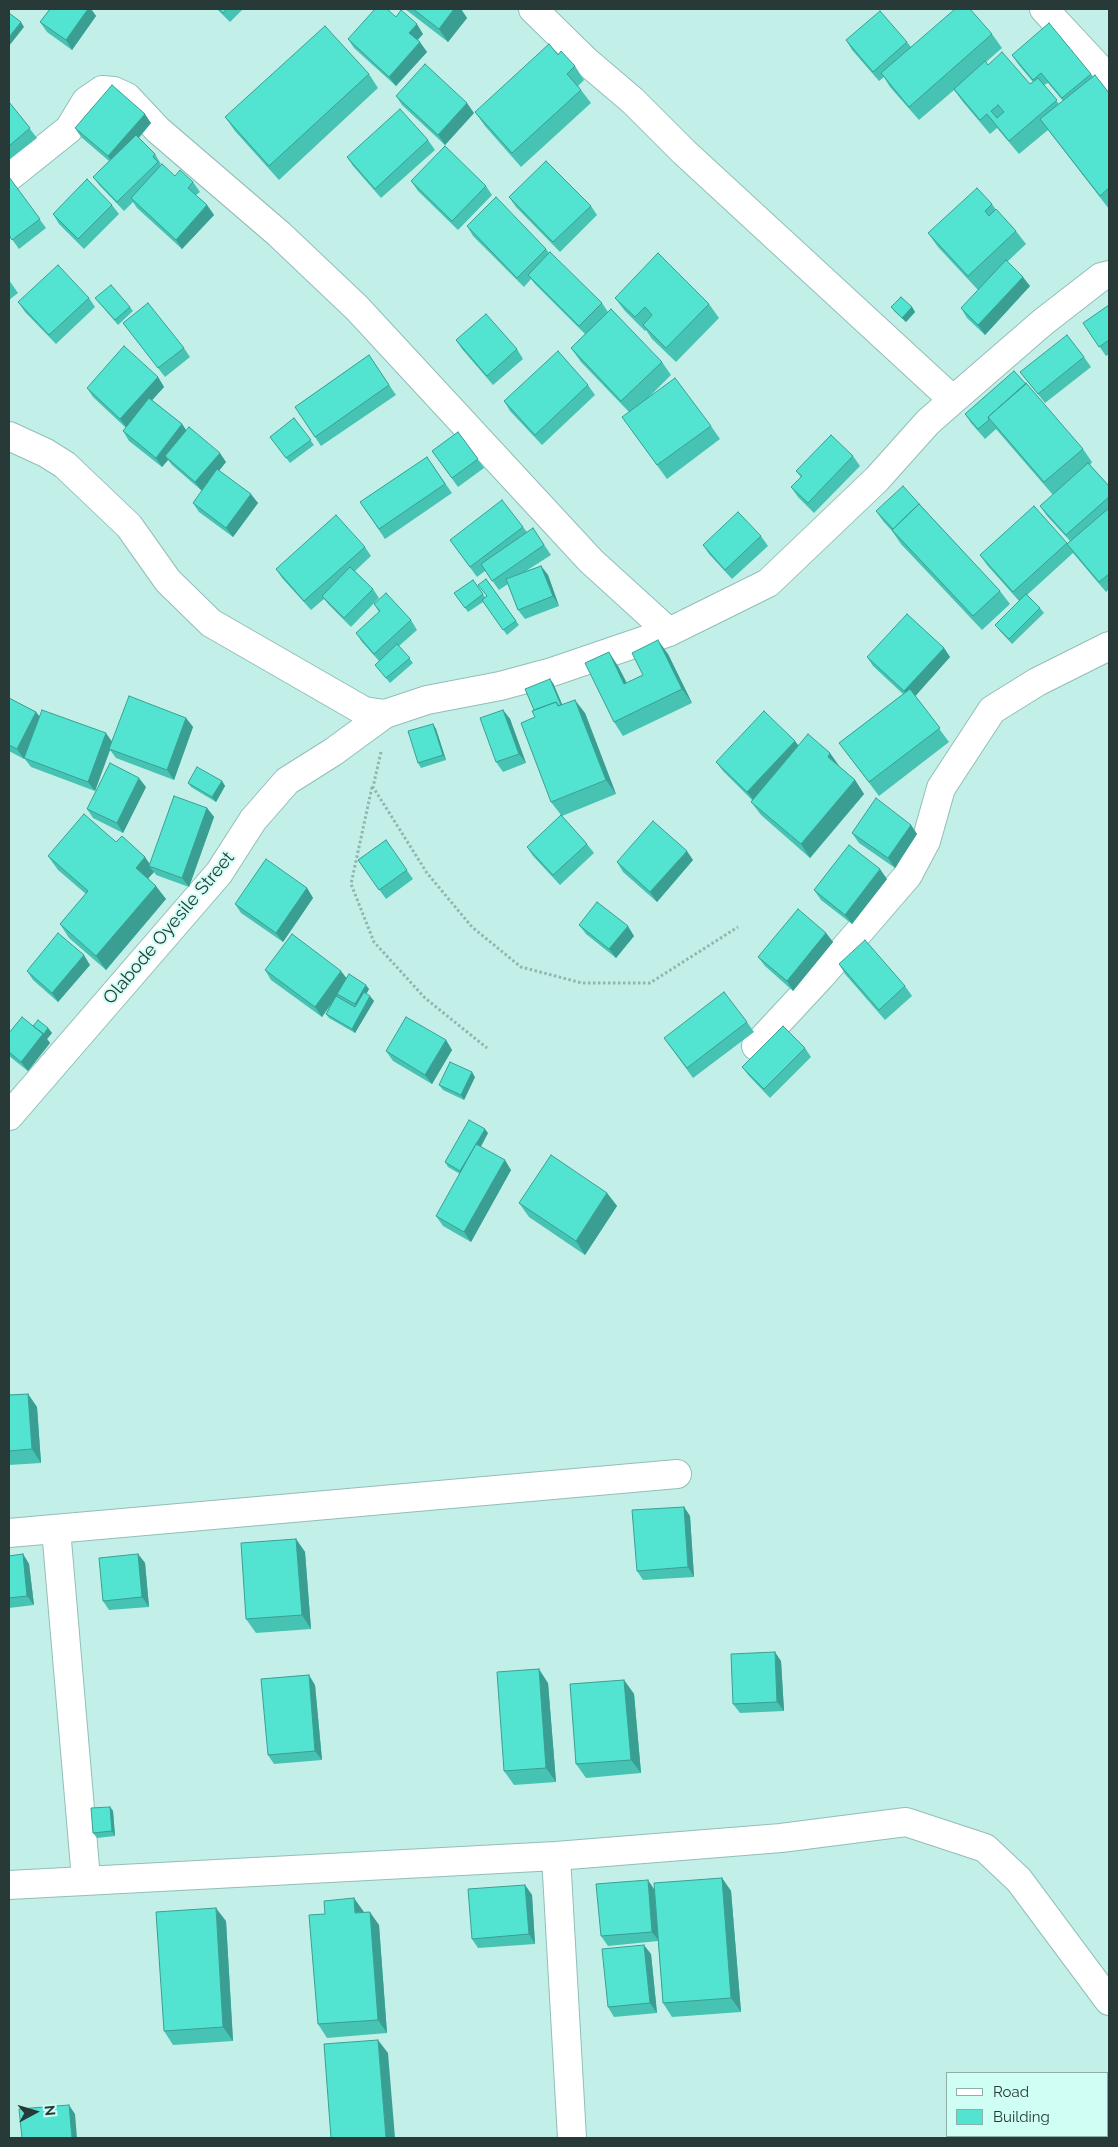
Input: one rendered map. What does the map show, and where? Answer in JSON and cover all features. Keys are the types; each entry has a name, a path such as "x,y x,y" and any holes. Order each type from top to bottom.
{"street":[{"path":"533,9 586,61 633,101 684,152 953,400"},
{"path":"1044,9 1109,79"},
{"path":"9,177 69,129 86,102 102,90 114,91 127,97 158,130 279,234 357,308 592,561 669,632"},
{"path":"9,436 64,465 129,526 168,580 211,623 364,711 385,714 427,700 500,686 552,672 669,632 768,583 877,479 928,422 1043,322 1101,277 1109,275"},
{"path":"756,1046 908,875 926,840 941,788 992,710 1037,682 1109,646"},
{"name":"Olabode Oyesile Street","path":"9,1116 219,873 253,820 287,781 385,714"},
{"path":"9,1533 677,1474"},
{"path":"56,1529 86,1879"},
{"path":"9,1885 86,1879 556,1856 781,1838 906,1822 985,1848 1019,1880 1109,2001"},
{"path":"556,1856 572,2138"}],"path":[{"path":"382,750 351,884 374,942 425,998 487,1048"},
{"path":"372,787 428,873 472,927 521,967 582,983 650,983 738,927"}],"building":[{"path":"50,9 88,9 66,40 40,22"},
{"path":"219,9 227,9 223,13"},
{"path":"375,9 387,9 396,17 401,10 417,24 409,33 420,42 389,77 348,39"},
{"path":"413,9 454,9 439,29"},
{"path":"955,9 970,9 992,34 909,107 881,73"},
{"path":"880,11 907,42 873,72 846,40"},
{"path":"9,13 21,22 9,37"},
{"path":"1049,23 1091,74 1062,98 1041,73 1033,80 1012,55"},
{"path":"325,26 369,74 269,166 225,117"},
{"path":"549,44 558,55 561,51 575,66 567,74 581,90 512,153 475,112"},
{"path":"1002,52 1030,84 1038,78 1057,100 1009,141 987,114 980,120 954,89 985,61 988,65","holes":["998,105 1004,112 997,118 991,111"]},
{"path":"425,64 467,103 438,135 396,96"},
{"path":"1095,75 1109,93 1109,188 1100,196 1040,119"},
{"path":"112,85 145,114 108,156 75,128"},
{"path":"9,102 30,128 9,146"},
{"path":"400,109 428,140 375,189 347,157"},
{"path":"136,135 155,154 153,157 158,162 117,202 93,177"},
{"path":"445,146 486,186 452,221 411,181"},
{"path":"546,161 591,206 553,242 509,197"},
{"path":"162,164 175,176 180,170 193,182 188,188 207,205 176,240 131,198"},
{"path":"9,177 40,219 12,240 9,235"},
{"path":"87,179 112,205 78,239 53,214"},
{"path":"977,188 992,204 985,211 989,216 996,209 1016,231 968,276 928,233"},
{"path":"496,197 546,249 517,278 467,226"},
{"path":"550,252 602,303 579,326 528,275"},
{"path":"658,253 709,304 666,348 643,325 652,315 645,307 635,317 615,298"},
{"path":"1006,260 1023,277 978,325 961,308"},
{"path":"58,265 89,298 49,335 18,302"},
{"path":"111,285 130,307 115,320 95,298"},
{"path":"901,297 912,307 902,318 891,307"},
{"path":"148,303 184,348 158,368 123,323"},
{"path":"1109,305 1109,340 1099,347 1083,323"},
{"path":"611,309 662,362 621,401 571,348"},
{"path":"486,314 517,349 487,376 456,340"},
{"path":"1067,335 1084,357 1038,394 1020,372"},
{"path":"124,346 158,377 120,419 87,388"},
{"path":"558,351 588,385 535,435 504,401"},
{"path":"369,355 389,385 315,437 295,407"},
{"path":"1014,371 1026,384 988,417 989,420 978,429 965,414"},
{"path":"675,378 711,426 657,465 622,417"},
{"path":"1026,383 1083,449 1044,482 988,417"},
{"path":"149,398 182,424 156,458 123,431"},
{"path":"294,418 311,440 286,458 270,437"},
{"path":"189,427 220,453 195,482 165,456"},
{"path":"458,432 478,459 452,478 432,451"},
{"path":"831,435 853,456 808,503 791,487 802,476 796,471"},
{"path":"427,457 445,484 379,529 360,502"},
{"path":"1088,463 1109,486 1109,497 1066,535 1040,506"},
{"path":"217,469 251,494 226,528 193,503"},
{"path":"903,486 921,506 919,504 893,529 876,511"},
{"path":"502,500 523,527 470,567 450,540"},
{"path":"919,504 1000,591 973,616 892,530"},
{"path":"1034,506 1067,543 1013,592 980,555"},
{"path":"1109,508 1109,574 1099,582 1067,544"},
{"path":"738,512 761,536 725,570 703,545"},
{"path":"336,515 365,547 304,601 276,569"},
{"path":"533,528 544,545 492,581 481,564"},
{"path":"541,566 553,596 518,610 506,579"},
{"path":"350,567 373,589 344,618 322,596"},
{"path":"486,579 516,621 503,630 482,600 487,596 478,585"},
{"path":"473,580 483,594 465,608 454,593"},
{"path":"386,593 411,620 374,654 356,633 380,611 374,604"},
{"path":"1026,594 1040,608 1009,639 995,625"},
{"path":"907,614 944,648 904,691 867,657"},
{"path":"658,640 682,689 614,722 585,663 609,652 624,684 643,675 632,653"},
{"path":"397,644 410,658 386,678 375,665"},
{"path":"550,679 561,705 559,706 556,702 534,710 525,689"},
{"path":"910,689 940,728 869,782 839,743"},
{"path":"129,696 186,718 167,770 109,749"},
{"path":"9,698 36,712 17,749 9,745"},
{"path":"575,700 606,780 551,802 521,723 535,717 532,711 556,702 558,706"},
{"path":"42,710 106,733 88,782 24,758"},
{"path":"503,710 519,754 496,762 480,718"},
{"path":"764,711 795,741 747,792 716,762"},
{"path":"433,724 443,755 418,763 408,731"},
{"path":"808,734 830,753 828,757 855,780 801,844 751,802"},
{"path":"110,763 139,778 117,823 87,809"},
{"path":"197,767 222,781 212,797 188,783"},
{"path":"174,796 207,808 182,878 149,866"},
{"path":"876,798 911,825 888,858 852,833"},
{"path":"84,814 116,842 122,836 145,857 136,868 156,886 96,956 60,924 88,891 48,856"},
{"path":"561,815 587,844 553,875 527,847"},
{"path":"653,821 687,851 650,892 617,862"},
{"path":"386,840 407,870 379,890 358,860"},
{"path":"849,845 880,869 845,915 814,890"},
{"path":"266,859 307,888 276,933 235,904"},
{"path":"597,902 628,926 609,949 579,925"},
{"path":"798,909 826,933 787,981 758,957"},
{"path":"58,933 84,955 52,993 27,971"},
{"path":"292,934 341,971 315,1007 265,970"},
{"path":"865,940 905,986 879,1010 839,964"},
{"path":"349,974 366,985 355,1004 337,994"},
{"path":"364,992 370,996 352,1029 326,1014 336,996 355,1007"},
{"path":"724,992 747,1022 687,1068 664,1038"},
{"path":"22,1017 43,1034 21,1062 9,1052 9,1033"},
{"path":"406,1017 446,1040 425,1075 386,1051"},
{"path":"38,1020 48,1028 44,1034 33,1026"},
{"path":"783,1026 805,1048 764,1089 742,1067"},
{"path":"450,1062 472,1072 461,1095 439,1085"},
{"path":"469,1120 485,1129 460,1171 445,1162"},
{"path":"476,1144 505,1160 464,1232 436,1216"},
{"path":"551,1155 607,1193 576,1241 519,1203"},
{"path":"28,1394 32,1449 9,1451 9,1395"},
{"path":"684,1507 688,1567 637,1571 632,1510"},
{"path":"296,1539 302,1615 246,1619 241,1543"},
{"path":"23,1554 27,1596 9,1598 9,1556"},
{"path":"138,1554 142,1597 103,1601 99,1558"},
{"path":"775,1652 777,1702 733,1704 731,1654"},
{"path":"539,1669 546,1768 504,1771 497,1672"},
{"path":"309,1675 315,1751 268,1755 261,1679"},
{"path":"624,1680 631,1760 576,1764 570,1684"},
{"path":"110,1807 112,1831 93,1833 91,1808"},
{"path":"722,1878 731,1998 663,2003 654,1883"},
{"path":"648,1880 652,1932 601,1936 596,1884"},
{"path":"525,1885 529,1934 472,1939 468,1889"},
{"path":"354,1898 355,1913 370,1912 378,2020 318,2024 309,1915 325,1914 324,1901"},
{"path":"216,1908 223,2027 164,2031 156,1912"},
{"path":"644,1945 650,2003 608,2007 602,1949"},
{"path":"378,2040 386,2138 331,2138 324,2044"},
{"path":"69,2105 72,2138 22,2138 19,2109"}]}
